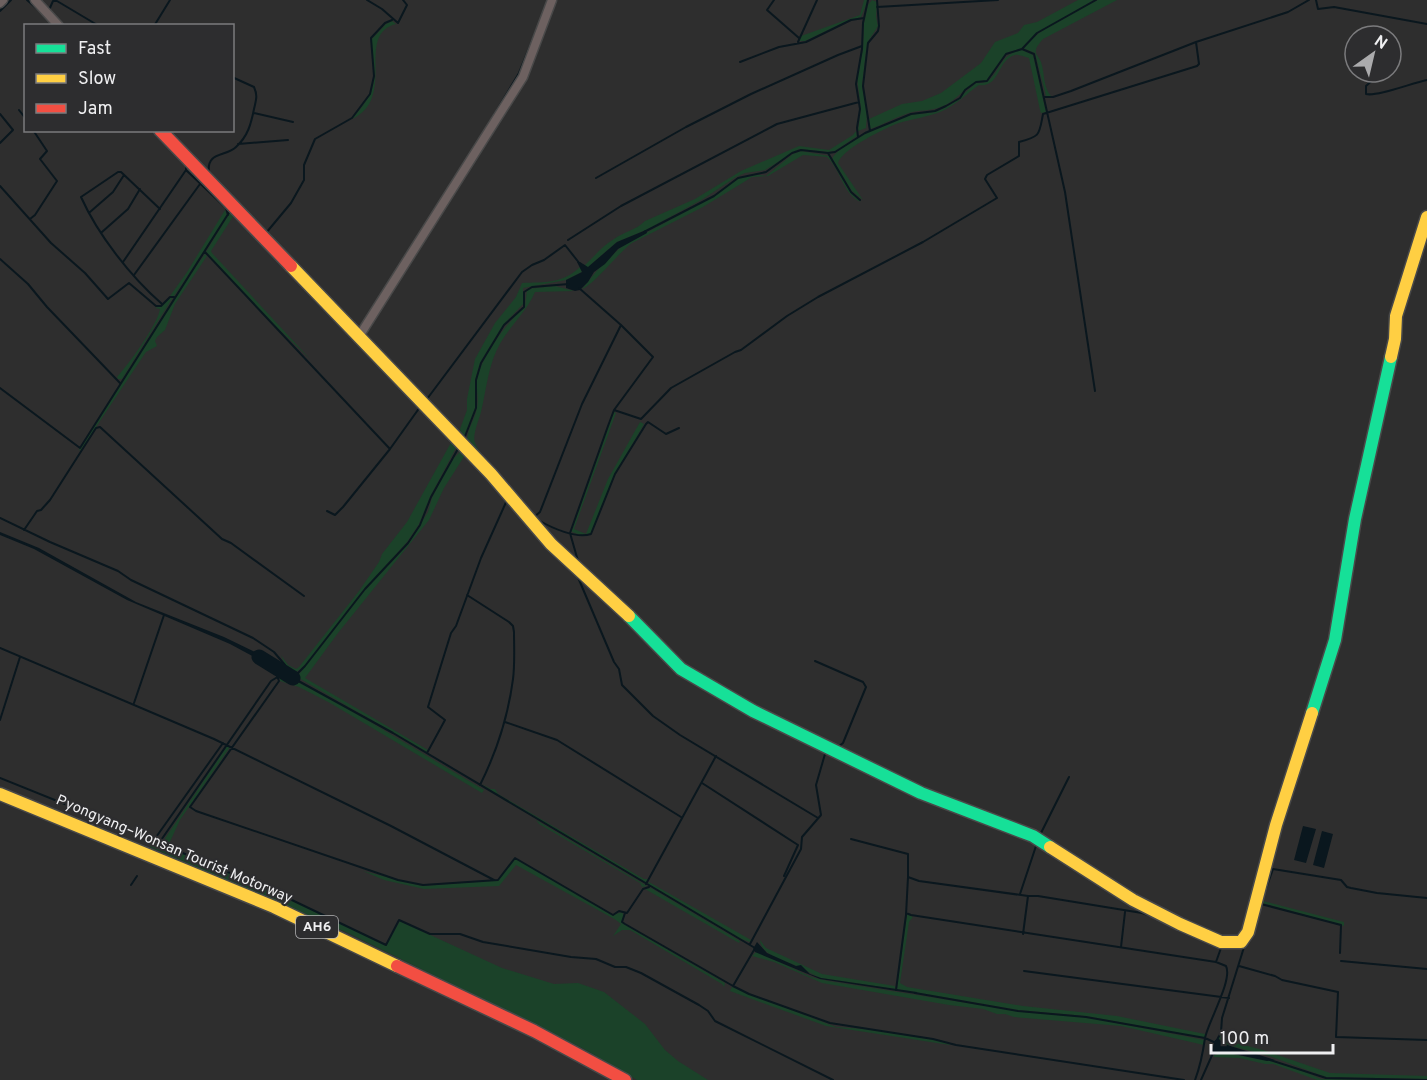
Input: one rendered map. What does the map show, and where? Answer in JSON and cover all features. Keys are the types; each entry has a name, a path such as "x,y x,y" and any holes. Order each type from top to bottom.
{"main road":[{"path":"162,132 491,474 551,544 613,600 681,669 753,711 921,794 1033,837 1134,900 1221,942 1236,943 1244,940 1248,932 1276,825 1335,640 1354,519 1395,339 1396,316 1427,217"},
{"name":"Pyongyang–Wonsan Tourist Motorway","path":"0,794 274,907 534,1031 625,1080"},
{"path":"0,804 268,914 521,1034 607,1080"}],"street":[{"path":"35,0 57,24"},
{"path":"358,338 518,85 552,0"}],"green space":[{"path":"864,0 868,0 861,17 805,41 799,41 801,36 860,15"},
{"path":"872,0 877,2 878,26 867,43 862,86 867,111 866,128 858,131 861,109 857,78 863,49 864,23 868,5"},
{"path":"1078,0 1094,0 1037,33 1022,48 1006,53 987,80 968,87 943,106 911,112 870,129 869,119 902,104 922,101 941,93 981,63 995,42 1018,33 1024,25 1037,22"},
{"path":"1098,0 1117,0 1043,39 1037,47 1036,53 1051,96 1046,96 1035,53 1023,48 1048,27"},
{"path":"392,21 396,24 384,30 378,40 372,96 365,109 352,119 373,86 372,39"},
{"path":"1022,50 1033,55 1046,112 1041,113 1040,110 1029,58 1015,55 1005,62 991,82 979,85 956,103 930,115 899,123 865,140 841,157 838,163 863,200 852,191 832,159 844,146 891,122 910,115 935,112 944,108 976,83 989,80 1006,57"},
{"path":"856,131 857,136 835,151 799,149 765,170 736,177 703,199 646,230 617,242 587,268 584,266 618,237 645,221 695,199 741,171 799,146 829,150"},
{"path":"801,151 829,156 851,193 861,202 850,194 827,157 803,155 768,176 752,177 703,207 632,243 582,289 599,268 622,246 716,195 739,178 755,174 766,176 793,154"},
{"path":"225,210 227,215 225,220 174,296 170,296 187,272"},
{"path":"231,211 234,215 211,251 212,253 310,359 261,312 206,252"},
{"path":"205,254 207,256 175,304 165,330 157,337 155,341 157,346 146,352 80,451 79,449 172,301"},
{"path":"580,267 582,272 566,280 523,288 523,304 503,325 480,363 475,380 475,408 464,437 461,435 460,429 467,410 475,359 495,323 516,297 522,283 560,279 567,277"},
{"path":"555,286 574,291 535,292 528,305 501,342 491,367 474,440 480,453 502,480 467,439 477,408 479,371 496,341 525,307 527,289"},
{"path":"173,297 122,379 118,379 117,377 154,324 160,309 155,308 161,306"},
{"path":"614,412 616,413 574,529 586,534 608,479 640,422 644,424 615,474 591,533 584,536 572,530"},
{"path":"453,439 458,444 430,497 419,524 407,542 364,590 304,666 294,674 291,673 281,655 288,665 296,669 299,667 359,591 382,554 407,522"},
{"path":"462,450 467,452 444,488 429,520 338,633 305,678 428,750 427,752 297,677 365,590 408,544 428,512 432,498 447,468"},
{"path":"280,678 296,681 340,704 484,790 482,793 330,703 299,687 280,681"},
{"path":"227,746 230,747 180,820 168,846 162,843"},
{"path":"482,784 495,789 498,794 644,879 648,879 646,883 504,800"},
{"path":"536,820 647,886 642,887 640,883 539,824"},
{"path":"153,842 157,847 161,845 273,892 386,945 400,921 502,968 554,984 578,983 604,992 645,1024 665,1050 678,1061 708,1080 637,1080 584,1049 348,933 150,847"},
{"path":"513,859 610,914 622,912 624,916 622,923 725,983 724,987 630,930 622,930 613,936 621,924 616,920 516,865 499,886 424,889 384,880 363,871 423,886 498,880"},
{"path":"649,882 751,940 750,942 741,939 648,884"},
{"path":"651,888 740,941 739,943 645,889"},
{"path":"1263,901 1344,922 1344,926 1262,903"},
{"path":"907,914 913,917 909,922 900,983 907,987 1023,1006 1117,1016 1205,1034 1205,1038 1086,1016 1018,1010 897,989"},
{"path":"760,940 766,948 822,974 895,986 895,989 821,978 769,954 761,946"},
{"path":"757,951 811,977 828,981 1018,1011 1086,1017 1204,1040 1204,1045 1121,1026 1014,1017 983,1009 822,983 774,962 752,956"},
{"path":"732,987 836,1027 867,1029 948,1042 950,1045 826,1026 730,991"},
{"path":"1221,1032 1228,1041 1263,1050 1330,1073 1427,1076 1427,1079 1326,1077 1269,1056 1224,1044 1219,1039"},
{"path":"1223,1052 1271,1061 1321,1079 1416,1080 1317,1080 1273,1064 1239,1058 1214,1057"}],"shaded area":[{"path":"646,230 647,233 618,249 605,264 594,272 580,290 566,288 566,280 582,272 577,262 588,267 617,242"},
{"path":"0,532 39,548 136,602 224,637 278,663 272,672 269,665 230,644 127,600 34,549 0,535"},
{"path":"1303,826 1316,829 1306,863 1294,860"},
{"path":"1322,831 1333,834 1324,868 1313,865"},
{"path":"757,942 767,953 796,966 801,965 810,974 821,978 917,992 916,994 820,979 755,952 753,949"},
{"path":"1219,1039 1224,1044 1275,1060 1267,1061 1223,1052 1214,1055 1212,1050 1215,1040"}],"waterway":[{"path":"0,11 11,0"},
{"path":"27,0 43,14"},
{"path":"155,24 170,0"},
{"path":"367,0 398,23 407,5 403,0"},
{"path":"774,0 767,10 799,38"},
{"path":"798,42 817,0"},
{"path":"858,137 860,109 856,84 868,0"},
{"path":"870,131 863,86 868,43 878,31 879,26 877,0"},
{"path":"877,7 998,0"},
{"path":"644,232 714,196 738,178 766,172 792,153 801,150 835,152 865,133 911,114 935,111 946,106 960,98 965,90 976,82 987,81 1006,54 1022,49 1037,33 1096,0"},
{"path":"614,410 641,419 671,388 741,350 787,316 818,297 923,242 997,198 985,179 987,175 1019,156 1019,142 1038,134 1043,114 1197,66 1199,64 1196,42 1288,12 1309,0"},
{"path":"1316,0 1318,9 1334,7 1427,24"},
{"path":"49,10 53,1 57,1 96,24"},
{"path":"740,62 779,47 806,42 851,20 864,18"},
{"path":"266,233 291,203 304,180 304,165 315,139 352,118 370,94 374,76 371,38 385,23 392,20"},
{"path":"488,125 519,73 539,24"},
{"path":"1045,97 1071,91 1196,42"},
{"path":"596,178 686,127 751,94 862,46"},
{"path":"1022,49 1034,54 1065,192 1095,391"},
{"path":"209,173 211,161 236,147 246,134 252,120 256,98 254,87 234,78"},
{"path":"1368,84 1366,94 1386,92 1427,80"},
{"path":"568,240 621,206 777,124 859,102"},
{"path":"19,110 24,116"},
{"path":"254,113 293,122"},
{"path":"0,114 13,130 0,143"},
{"path":"30,219 57,181 40,159 47,151 34,132"},
{"path":"238,144 288,140"},
{"path":"828,153 851,192 860,200"},
{"path":"186,164 186,170 226,208 228,215"},
{"path":"123,262 186,170"},
{"path":"160,209 121,172 81,197 96,226 116,255 162,304"},
{"path":"90,212 113,192 124,175"},
{"path":"134,275 200,184"},
{"path":"0,186 51,243 85,273 108,299 129,283 156,306 161,306 170,297 174,297"},
{"path":"102,232 128,209 140,189"},
{"path":"0,388 80,448 230,211"},
{"path":"427,399 522,272 565,245 580,264"},
{"path":"205,252 390,449"},
{"path":"0,259 28,284 120,383"},
{"path":"464,439 476,408 476,380 481,363 504,325 524,307 524,292 532,287 569,284"},
{"path":"578,561 570,533 608,426 614,410 653,357 579,288"},
{"path":"315,300 378,365"},
{"path":"534,517 540,512 582,404 621,325"},
{"path":"327,511 335,515 343,507 390,449 420,407"},
{"path":"538,520 571,534 591,534 615,474 646,424 648,422 666,434 679,428"},
{"path":"24,530 37,511 41,510 50,500 96,428 100,427 222,539 231,543 304,596"},
{"path":"459,447 431,497 420,525 408,543 365,589 293,678 393,733 755,948"},
{"path":"427,753 445,720 428,707 451,633 456,626 481,558 507,500"},
{"path":"0,518 118,571 131,580 253,638 274,652 285,665 284,673 271,681 157,846"},
{"path":"577,575 619,669 622,685 653,716 680,735 818,818"},
{"path":"467,595 509,622 514,632 514,673 508,707 497,747 480,785"},
{"path":"134,703 164,615"},
{"path":"0,648 214,739 391,826 494,880"},
{"path":"0,720 20,657"},
{"path":"259,657 293,678"},
{"path":"815,661 863,682 866,687 843,743 838,747"},
{"path":"277,676 279,681 190,807 196,811 398,880 423,885 498,880 515,858 613,915 619,911 627,913 643,889 649,887"},
{"path":"505,722 557,740 681,817"},
{"path":"0,778 154,840 223,743"},
{"path":"750,944 801,849 802,837 821,815 816,785 825,754 824,750"},
{"path":"646,884 716,756"},
{"path":"1040,835 1069,777"},
{"path":"702,783 798,845 784,876"},
{"path":"851,839 908,854 908,877 919,881 1038,896 1154,917"},
{"path":"159,843 273,891 386,945 399,920 430,934 460,934 483,942 596,959 615,967 626,967 699,1005 708,1011 715,1021 833,1080"},
{"path":"1020,894 1037,843"},
{"path":"1263,897 1273,869 1341,880 1347,887 1377,893 1427,898"},
{"path":"131,885 137,876"},
{"path":"896,990 906,915 908,877"},
{"path":"1023,934 1028,896"},
{"path":"1261,904 1341,925 1340,953"},
{"path":"1121,947 1125,912"},
{"path":"625,913 622,922 733,986"},
{"path":"906,913 1216,962 1226,966 1226,981 1207,1031 1195,1080"},
{"path":"1216,1042 1221,1032 1222,1018 1245,944"},
{"path":"1216,962 1221,948"},
{"path":"754,950 733,986 830,1023 1184,1080"},
{"path":"1341,961 1427,969"},
{"path":"1239,966 1282,980 1338,992 1336,1037 1427,1040"},
{"path":"1024,971 1229,998"},
{"path":"915,993 1018,1011 1086,1017 1205,1038 1216,1043"},
{"path":"1201,1080 1213,1053"},
{"path":"1270,1060 1326,1078 1427,1080"}],"traffic: fast":[{"path":"1312,713 1335,640 1355,519 1391,357"},
{"path":"629,616 681,669 753,711 921,793 1033,836 1050,847"}],"traffic: slow":[{"path":"1391,357 1396,316 1427,217"},
{"path":"291,266 491,474 551,544 629,616"},
{"path":"1050,847 1133,900 1180,924 1221,942 1241,942 1248,932 1276,825 1312,713"},
{"path":"0,794 274,907 397,966"}],"traffic: jam":[{"path":"162,132 291,266"},
{"path":"397,966 534,1031 625,1080"}]}
